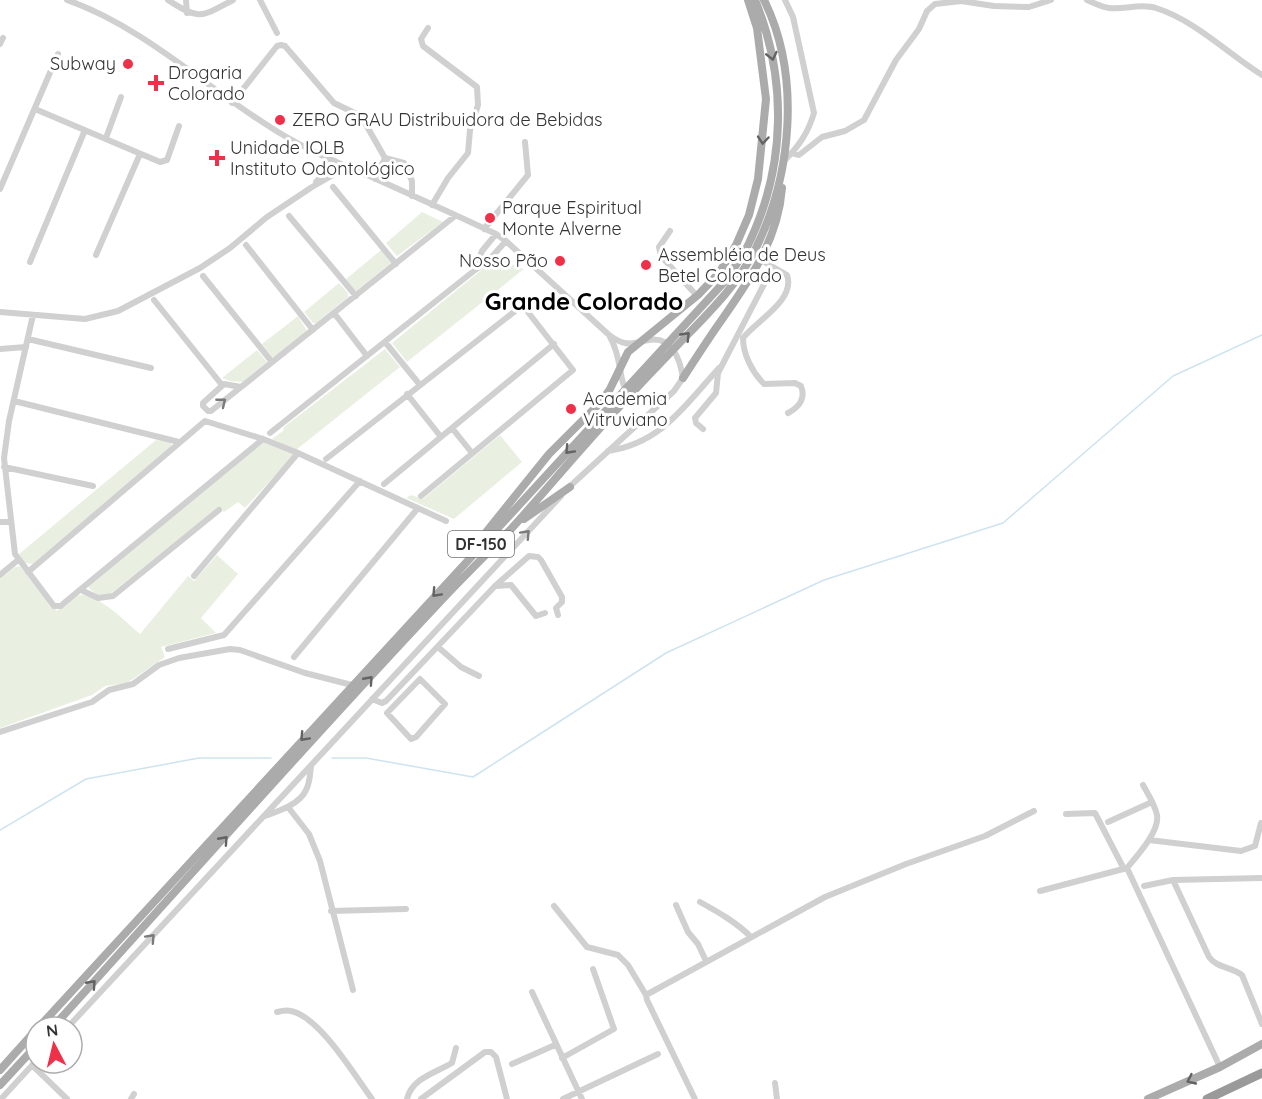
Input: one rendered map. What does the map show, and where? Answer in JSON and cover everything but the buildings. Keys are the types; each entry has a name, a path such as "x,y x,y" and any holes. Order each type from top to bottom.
{"highway":[{"path":"1207,1099 1262,1073"}],"main road":[{"path":"453,575 549,454 601,402 628,352 697,296 719,273 736,244 749,214 758,179 766,99 757,28 748,0"},
{"name":"DF-150","path":"50,1015 726,280 750,242 766,199 778,147 779,115 776,72 766,27 755,0"},
{"name":"DF-150","path":"64,1015 437,604 513,527 652,371 725,295 747,264 758,245 774,204 787,141 787,100 783,58 770,12 764,0"},
{"path":"683,378 749,281 767,249 781,208 784,164"},
{"path":"513,527 570,487"},
{"name":"DF-150","path":"0,1070 24,1043"},
{"path":"1148,1099 1220,1067 1262,1044"},
{"path":"0,1085 24,1059"}],"street":[{"path":"67,0 99,12 128,28 232,103 280,133 347,167 496,234 608,334 623,343 658,339 668,344 676,352 683,378 668,398 570,487 79,1015"},
{"path":"168,0 187,13 202,14 234,0"},
{"path":"186,0 187,13"},
{"path":"260,0 277,33"},
{"path":"784,164 800,145 814,113 793,17 785,0"},
{"path":"792,153 799,155 822,137 845,130 864,120 896,60 919,29 927,10 935,4 961,1 994,6 1029,7 1051,0"},
{"path":"1087,0 1108,8 1140,5 1154,7 1172,14 1211,37 1262,75"},
{"path":"428,28 421,39 423,46 477,87 479,96 477,115 470,130 468,153 448,177 432,205"},
{"path":"232,103 278,46 285,46 334,103 361,116 385,158 406,165 412,181 412,196"},
{"path":"0,188 58,54"},
{"path":"106,138 121,97"},
{"path":"35,109 164,162 167,160 179,126"},
{"path":"30,262 85,130"},
{"path":"484,229 528,175 525,142"},
{"path":"96,255 140,154"},
{"path":"375,179 385,158"},
{"path":"312,187 335,161"},
{"path":"0,312 85,319 118,311 200,268 312,187 347,167"},
{"path":"333,187 396,264"},
{"path":"289,216 356,296"},
{"path":"241,387 227,383 222,385 203,403 203,407 211,411 455,216"},
{"path":"670,231 659,247 661,256 697,296"},
{"path":"475,270 482,251 496,234"},
{"path":"270,433 488,261 506,241"},
{"path":"246,245 313,330"},
{"path":"761,260 788,275 787,295 742,338 743,345 747,359 764,384 795,383 801,386 803,398 798,407 788,413"},
{"path":"703,429 696,423 695,418 716,393 718,373 773,267"},
{"path":"203,276 272,362"},
{"path":"154,300 222,385"},
{"path":"326,459 407,394 524,306 572,367 571,374 422,496"},
{"path":"334,314 367,356"},
{"path":"33,315 2,458 15,554 54,606 61,606 263,439"},
{"path":"608,334 618,351 622,381 627,392 635,399 650,401 668,398"},
{"path":"28,339 151,368"},
{"path":"385,342 420,385"},
{"path":"384,484 554,344"},
{"path":"0,349 26,347"},
{"path":"608,451 625,449 667,426 684,410 723,364"},
{"path":"407,394 441,437"},
{"path":"14,401 179,442"},
{"path":"0,422 9,421"},
{"path":"28,572 205,421 263,439 298,453 446,521"},
{"path":"452,428 472,453"},
{"path":"194,576 298,453"},
{"path":"4,467 93,486"},
{"path":"168,649 224,635 360,481"},
{"path":"294,657 418,508"},
{"path":"81,590 98,598 113,596 219,510"},
{"path":"0,522 11,522"},
{"path":"372,699 382,703 396,691 495,586 530,556 541,560 562,597 562,602 556,609 558,615"},
{"path":"0,575 18,560"},
{"path":"495,586 511,585 536,616 545,613"},
{"path":"438,647 461,667 479,676"},
{"path":"0,732 92,702 109,690 133,684 159,665 179,658 230,649 240,650 305,673 352,685"},
{"path":"420,680 445,702 444,707 413,739 409,738 388,715 389,710 402,696 420,680"},
{"path":"396,691 402,696"},
{"path":"265,816 288,807 302,796 306,791 312,764"},
{"path":"1040,891 1126,868 1149,840 1157,824 1158,817 1143,785"},
{"path":"1108,822 1152,802"},
{"path":"288,807 303,825 314,846 327,885 331,911 352,990"},
{"path":"646,995 825,897 906,864 985,836 1034,811"},
{"path":"1066,814 1095,813 1126,868 1220,1067"},
{"path":"1149,840 1241,851 1256,846 1261,824"},
{"path":"1144,886 1173,880 1262,878"},
{"path":"1173,880 1209,957 1215,964 1242,975 1262,1024"},
{"path":"700,902 732,921 751,937"},
{"path":"676,905 688,932 698,944 706,961"},
{"path":"554,906 587,947 618,955 627,965 646,995 695,1099"},
{"path":"331,911 406,909"},
{"path":"562,1058 614,1029 593,969"},
{"path":"532,993 582,1099"},
{"path":"277,1012 290,1010 302,1016 332,1041 372,1099"},
{"path":"512,1064 555,1045"},
{"path":"406,1099 416,1082 452,1063 456,1048"},
{"path":"421,1099 485,1052 491,1052 496,1057 507,1099"},
{"path":"563,1099 658,1054"},
{"path":"3,1098 24,1074"},
{"path":"45,1075 67,1099"},
{"path":"775,1083 777,1099"}],"green space":[{"path":"422,212 443,222 397,256 386,243"},
{"path":"381,250 391,263 354,290 346,279"},
{"path":"496,258 524,269 407,362 392,343"},
{"path":"339,283 348,293 348,297 313,323 304,312"},
{"path":"298,316 307,331 272,357 262,344"},
{"path":"385,349 400,367 296,450 272,439 283,431 284,427"},
{"path":"257,350 267,362 243,382 222,378"},
{"path":"500,435 522,462 454,519 406,498 411,495 423,499"},
{"path":"156,440 170,442 172,446 33,564 25,563 19,554"},
{"path":"262,442 292,452 294,455 245,508 238,502 224,512 219,507 110,594 99,595 89,588 89,585"},
{"path":"217,555 238,574 201,618 216,633 161,647 165,657 127,683 105,686 92,695 0,728 0,579 15,567 20,566 57,611 76,596 92,597 110,608 140,634 188,576 194,581"}],"waterway":[{"path":"332,758 366,758 473,777 666,653 824,580 1003,523 1173,376 1262,335"},
{"path":"0,830 86,779 199,758 271,758"}],"place":[{"name":"Subway","path":"128,64"},
{"name":"Drogaria Colorado","path":"156,83"},
{"name":"ZERO GRAU Distribuidora de Bebidas","path":"280,120"},
{"name":"Unidade IOLB Instituto Odontológico","path":"217,158"},
{"name":"Parque Espiritual Monte Alverne","path":"490,218"},
{"name":"Nosso Pão","path":"560,261"},
{"name":"Assembléia de Deus Betel Colorado","path":"646,265"},
{"name":"Academia Vitruviano","path":"571,409"}],"district":[{"name":"Grande Colorado","path":"584,302"}]}
